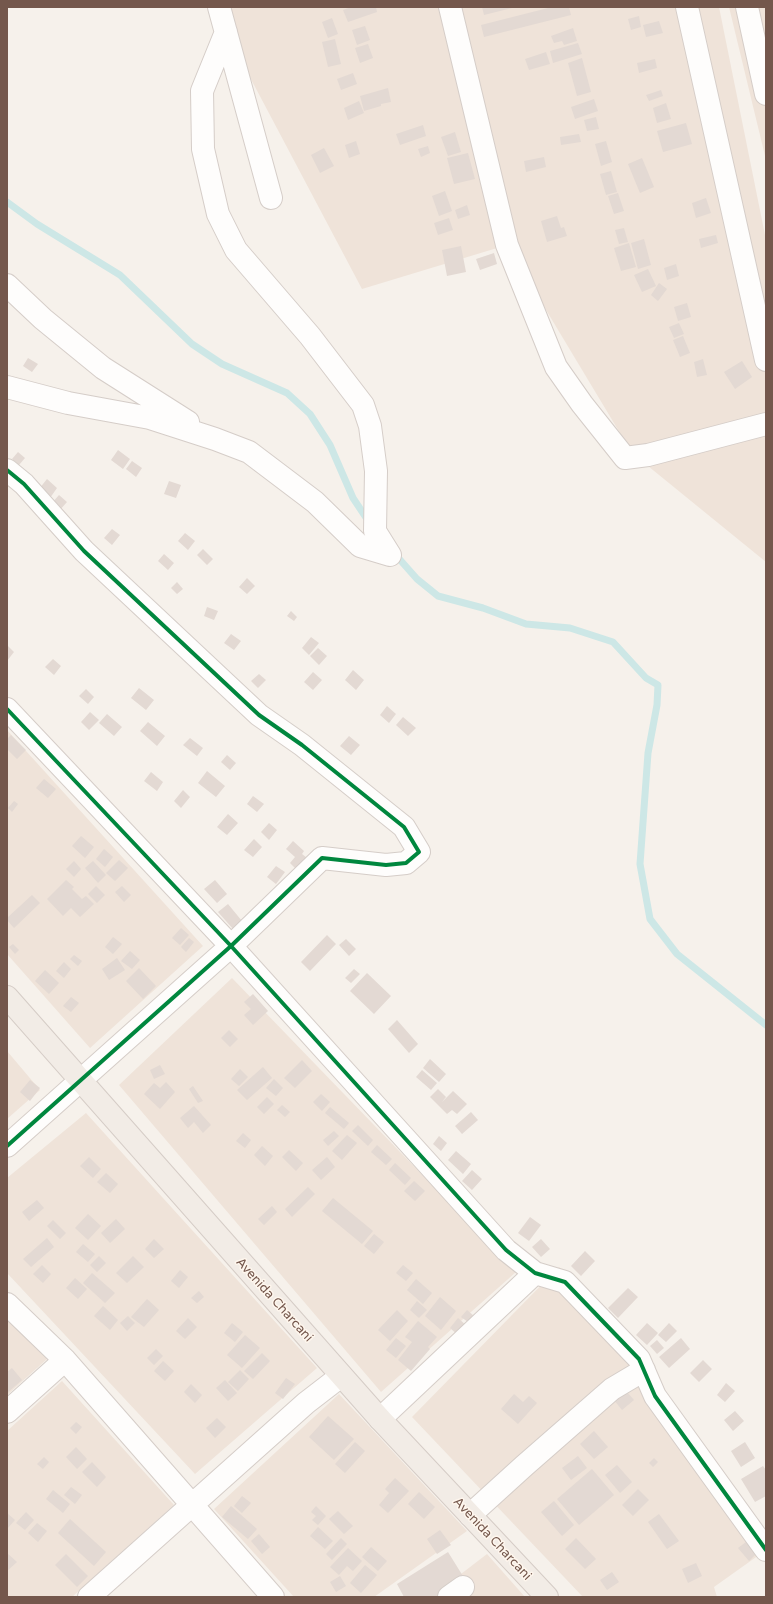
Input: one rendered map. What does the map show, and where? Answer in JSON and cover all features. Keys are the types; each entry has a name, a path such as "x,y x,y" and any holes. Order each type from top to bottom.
{"main road":[{"name":"Avenida Charcani","path":"7,997 341,1376 547,1597"}],"street":[{"path":"219,7 271,198"},
{"path":"450,7 508,244 556,367 582,404 625,458 648,455 766,424"},
{"path":"687,7 766,360"},
{"path":"747,7 766,94"},
{"path":"7,387 68,403 150,418 249,452 315,502 360,546 390,554 375,531 376,471 370,426 363,405 310,336 236,250 218,214 203,149 202,91 226,32"},
{"path":"7,285 43,318 103,368 214,439"},
{"path":"7,470 24,484 84,551 259,715 302,745 404,827 419,852 406,863 386,865 322,858 231,946 7,1146"},
{"path":"7,709 231,946 506,1250 535,1273 565,1282 639,1359 654,1396 766,1550"},
{"path":"380,1419 535,1273"},
{"path":"7,1304 65,1360 273,1597"},
{"path":"7,1412 65,1360"},
{"path":"470,1515 612,1389 644,1370"},
{"path":"89,1597 306,1404 341,1376"}],"shaded area":[{"path":"219,7 719,7 766,240 766,562 632,453 507,245 362,289 226,32"},
{"path":"729,7 766,7 766,160"},
{"path":"7,730 203,946 90,1048 7,954"},
{"path":"232,978 516,1272 381,1392 119,1085"},
{"path":"7,1051 40,1090 7,1119"},
{"path":"86,1113 317,1368 195,1474 7,1273 7,1178"},
{"path":"559,1267 649,1359 641,1376 766,1550 714,1587 717,1597 583,1597 412,1417"},
{"path":"7,1319 47,1359 7,1395"},
{"path":"62,1381 174,1505 72,1597 7,1597 7,1431"},
{"path":"339,1394 467,1531 374,1597 294,1597 214,1509"},
{"path":"487,1554 525,1597 431,1597"}],"building":[{"path":"351,7 376,7 377,12 348,22 343,10"},
{"path":"482,7 512,7 512,8 484,15"},
{"path":"552,7 569,7 571,15 484,37 481,25"},
{"path":"639,16 641,27 631,30 628,19"},
{"path":"332,18 338,34 328,38 322,22"},
{"path":"659,21 663,33 646,37 643,25"},
{"path":"365,26 370,40 357,45 352,30"},
{"path":"573,28 577,41 564,45 562,41 554,43 551,36"},
{"path":"335,39 341,64 328,67 322,42"},
{"path":"578,43 582,54 553,63 550,51"},
{"path":"368,44 373,58 360,63 355,48"},
{"path":"546,52 550,64 529,70 525,59"},
{"path":"582,58 591,92 577,96 568,63"},
{"path":"655,59 657,68 639,73 637,63"},
{"path":"353,73 357,84 341,90 337,79"},
{"path":"388,88 391,102 381,104 381,106 364,111 360,96"},
{"path":"661,90 663,96 649,101 646,95"},
{"path":"594,99 598,111 575,119 571,107"},
{"path":"359,101 364,113 348,120 344,108"},
{"path":"666,103 671,119 657,123 653,108"},
{"path":"596,117 599,129 587,131 584,120"},
{"path":"686,123 692,144 663,152 657,131"},
{"path":"423,125 426,136 400,145 396,134"},
{"path":"455,132 461,152 448,156 441,137"},
{"path":"579,134 581,142 561,145 560,137"},
{"path":"356,141 360,154 349,158 345,145"},
{"path":"606,141 612,162 601,166 595,144"},
{"path":"428,146 430,153 421,157 418,149"},
{"path":"324,148 334,166 320,173 311,155"},
{"path":"468,153 475,179 454,184 447,158"},
{"path":"544,157 546,167 526,172 524,161"},
{"path":"642,158 654,187 640,193 628,164"},
{"path":"611,171 617,192 606,195 600,174"},
{"path":"445,191 452,211 439,216 432,196"},
{"path":"618,193 624,211 614,214 608,196"},
{"path":"706,198 711,213 696,218 692,203"},
{"path":"467,205 470,215 458,219 455,210"},
{"path":"557,216 561,228 564,227 567,236 547,242 541,221"},
{"path":"449,218 453,230 438,235 434,223"},
{"path":"624,228 628,242 619,244 615,230"},
{"path":"716,235 718,243 701,248 699,239"},
{"path":"644,239 651,265 638,269 631,243"},
{"path":"629,243 636,267 621,271 614,248"},
{"path":"461,246 466,272 447,276 442,250"},
{"path":"494,253 497,264 480,270 476,259"},
{"path":"676,264 679,276 667,280 664,268"},
{"path":"648,269 656,286 642,292 634,275"},
{"path":"659,283 667,289 658,301 651,295"},
{"path":"687,303 691,317 678,321 674,307"},
{"path":"679,323 684,334 674,338 669,327"},
{"path":"683,336 690,353 680,357 673,340"},
{"path":"28,358 38,364 32,372 23,366"},
{"path":"703,359 707,375 697,377 694,362"},
{"path":"742,361 752,377 735,389 724,372"},
{"path":"118,450 130,459 123,469 111,460"},
{"path":"18,452 25,458 19,465 12,459"},
{"path":"132,461 142,468 136,477 126,469"},
{"path":"47,479 57,488 50,498 39,489"},
{"path":"169,481 181,485 176,498 164,494"},
{"path":"59,495 67,502 59,511 51,504"},
{"path":"112,529 120,535 112,545 104,538"},
{"path":"185,533 195,541 188,550 178,541"},
{"path":"203,549 213,559 207,565 197,555"},
{"path":"164,554 174,563 168,570 158,561"},
{"path":"247,578 255,586 247,594 239,587"},
{"path":"177,582 183,589 177,594 171,588"},
{"path":"207,607 218,611 214,620 204,616"},
{"path":"291,611 297,617 294,621 287,616"},
{"path":"231,634 241,641 234,650 224,643"},
{"path":"311,637 319,643 309,655 302,648"},
{"path":"7,645 14,652 7,661"},
{"path":"318,648 327,656 319,665 310,656"},
{"path":"53,659 61,666 54,675 45,667"},
{"path":"353,670 364,680 356,690 345,680"},
{"path":"313,672 322,680 313,690 304,682"},
{"path":"259,674 266,680 258,688 251,681"},
{"path":"139,688 154,700 146,710 131,698"},
{"path":"86,689 94,697 88,704 79,696"},
{"path":"387,706 396,714 389,723 380,715"},
{"path":"90,712 99,720 89,730 81,722"},
{"path":"107,714 122,727 114,736 99,723"},
{"path":"403,717 416,728 408,736 396,725"},
{"path":"148,722 165,736 157,746 140,731"},
{"path":"11,735 26,750 17,759 7,749 7,739"},
{"path":"349,736 360,745 351,755 340,746"},
{"path":"190,738 203,748 197,756 183,745"},
{"path":"227,755 236,763 230,770 221,762"},
{"path":"207,771 225,786 216,797 198,783"},
{"path":"151,772 163,782 157,791 144,781"},
{"path":"44,779 56,789 48,798 36,788"},
{"path":"183,790 190,797 181,808 174,801"},
{"path":"253,796 264,804 257,812 247,804"},
{"path":"14,801 18,804 12,812 8,808"},
{"path":"228,814 238,823 227,835 217,827"},
{"path":"269,823 277,830 269,840 261,832"},
{"path":"81,836 94,847 85,858 72,846"},
{"path":"254,839 262,847 253,857 244,850"},
{"path":"293,841 304,851 302,854 311,861 300,873 290,863 295,857 286,849"},
{"path":"104,849 113,857 105,867 96,859"},
{"path":"119,860 128,868 115,881 106,873"},
{"path":"74,861 81,869 74,877 66,869"},
{"path":"93,861 106,875 98,883 85,868"},
{"path":"276,866 285,872 276,884 267,877"},
{"path":"66,880 74,887 72,889 82,899 86,896 94,904 80,917 71,908 63,916 47,899"},
{"path":"215,880 227,894 217,903 204,889"},
{"path":"96,886 105,895 97,903 88,894"},
{"path":"122,886 131,895 124,902 115,892"},
{"path":"32,895 40,903 14,928 7,918"},
{"path":"228,904 242,921 233,929 218,912"},
{"path":"181,928 189,935 180,945 172,938"},
{"path":"327,935 336,944 310,971 301,962"},
{"path":"113,937 122,944 113,954 105,947"},
{"path":"189,938 194,942 186,952 181,947"},
{"path":"346,939 356,949 349,956 339,945"},
{"path":"13,944 19,950 15,954 9,947"},
{"path":"130,951 140,960 132,969 121,961"},
{"path":"74,955 82,961 78,966 70,959"},
{"path":"117,958 125,970 109,980 102,969"},
{"path":"64,962 71,969 64,978 56,971"},
{"path":"139,968 156,986 143,999 126,981"},
{"path":"354,969 360,974 351,983 345,978"},
{"path":"45,970 59,983 49,994 35,981"},
{"path":"367,973 391,996 374,1014 350,991"},
{"path":"253,994 268,1011 253,1025 244,1015 251,1009 244,1002"},
{"path":"71,997 79,1003 71,1012 63,1006"},
{"path":"397,1020 418,1044 409,1053 388,1029"},
{"path":"229,1030 238,1039 230,1047 221,1038"},
{"path":"430,1059 446,1074 439,1082 423,1068"},
{"path":"302,1060 312,1071 295,1088 284,1078"},
{"path":"160,1065 165,1074 154,1079 150,1070"},
{"path":"263,1067 272,1078 247,1100 237,1090"},
{"path":"240,1069 248,1077 239,1086 231,1079"},
{"path":"422,1070 437,1083 431,1090 416,1077"},
{"path":"274,1079 283,1088 276,1096 266,1088"},
{"path":"30,1080 40,1088 30,1101 20,1092"},
{"path":"166,1082 175,1092 160,1109 144,1094 154,1083 160,1088"},
{"path":"193,1086 203,1101 198,1103 189,1089"},
{"path":"438,1089 446,1097 442,1102 453,1091 467,1104 457,1114 452,1110 447,1114 430,1097"},
{"path":"321,1094 330,1102 322,1111 313,1102"},
{"path":"267,1097 274,1104 264,1114 257,1107"},
{"path":"282,1105 290,1112 285,1117 277,1110"},
{"path":"194,1106 211,1125 203,1133 194,1122 188,1128 180,1118"},
{"path":"330,1107 349,1123 344,1129 325,1113"},
{"path":"471,1112 478,1120 462,1134 455,1126"},
{"path":"358,1125 373,1140 368,1146 352,1131"},
{"path":"334,1131 339,1136 328,1146 323,1140"},
{"path":"243,1133 251,1140 245,1148 236,1141"},
{"path":"347,1135 357,1143 342,1160 332,1151"},
{"path":"439,1136 447,1143 441,1151 433,1144"},
{"path":"377,1145 392,1159 386,1165 371,1152"},
{"path":"262,1146 273,1156 265,1166 254,1155"},
{"path":"289,1150 303,1163 296,1171 282,1157"},
{"path":"456,1151 471,1164 463,1174 448,1160"},
{"path":"89,1157 101,1169 93,1178 80,1166"},
{"path":"327,1157 335,1167 321,1180 312,1170"},
{"path":"395,1163 411,1178 405,1185 389,1170"},
{"path":"472,1170 482,1179 472,1190 462,1181"},
{"path":"106,1173 118,1184 110,1193 97,1182"},
{"path":"414,1181 425,1191 415,1201 404,1191"},
{"path":"308,1187 315,1194 292,1217 285,1209"},
{"path":"333,1198 373,1231 362,1244 322,1211"},
{"path":"37,1200 44,1208 29,1221 22,1212"},
{"path":"272,1206 277,1212 264,1225 258,1219"},
{"path":"88,1214 101,1226 88,1240 75,1228"},
{"path":"530,1217 541,1225 529,1241 518,1233"},
{"path":"116,1219 125,1229 110,1243 101,1233"},
{"path":"53,1220 66,1233 60,1239 47,1226"},
{"path":"374,1234 384,1242 374,1254 364,1246"},
{"path":"47,1238 54,1247 31,1267 23,1259"},
{"path":"154,1239 164,1249 154,1258 145,1249"},
{"path":"541,1239 550,1249 541,1257 532,1247"},
{"path":"83,1244 95,1254 88,1262 76,1252"},
{"path":"585,1251 595,1261 581,1276 571,1266"},
{"path":"99,1256 106,1263 97,1272 90,1265"},
{"path":"133,1256 144,1267 127,1283 116,1273"},
{"path":"42,1265 51,1274 43,1283 33,1274"},
{"path":"403,1265 413,1273 406,1281 396,1273"},
{"path":"180,1270 188,1277 179,1288 171,1281"},
{"path":"92,1273 115,1293 105,1303 83,1283"},
{"path":"75,1278 87,1289 78,1299 66,1288"},
{"path":"416,1279 432,1293 423,1304 407,1290"},
{"path":"628,1288 638,1297 618,1318 608,1308"},
{"path":"199,1291 204,1297 197,1303 191,1298"},
{"path":"440,1297 456,1311 441,1330 425,1316"},
{"path":"147,1299 159,1310 144,1327 131,1317"},
{"path":"417,1301 427,1310 419,1318 410,1310"},
{"path":"103,1306 118,1320 110,1330 94,1316"},
{"path":"397,1310 408,1321 390,1341 378,1330"},
{"path":"467,1310 474,1316 468,1322 461,1317"},
{"path":"128,1316 135,1323 127,1331 120,1323"},
{"path":"188,1318 197,1327 185,1339 176,1331"},
{"path":"458,1318 467,1326 459,1336 450,1328"},
{"path":"418,1321 437,1337 428,1347 430,1349 411,1371 398,1360 412,1342 405,1337"},
{"path":"232,1323 243,1332 235,1342 224,1333"},
{"path":"647,1323 658,1333 647,1345 636,1335"},
{"path":"669,1323 677,1331 666,1342 658,1335"},
{"path":"245,1335 260,1348 242,1368 227,1355"},
{"path":"396,1338 406,1346 396,1358 386,1350"},
{"path":"681,1338 690,1349 669,1368 659,1357"},
{"path":"657,1340 664,1348 657,1354 650,1346"},
{"path":"156,1349 163,1356 154,1365 147,1358"},
{"path":"262,1353 270,1361 253,1379 244,1371"},
{"path":"703,1360 712,1369 699,1382 690,1373"},
{"path":"163,1361 174,1371 165,1381 154,1371"},
{"path":"12,1368 22,1380 7,1393 7,1372"},
{"path":"240,1370 249,1379 238,1391 228,1382"},
{"path":"286,1378 295,1384 283,1399 275,1393"},
{"path":"225,1380 237,1393 228,1401 216,1388"},
{"path":"726,1383 735,1391 725,1402 717,1395"},
{"path":"191,1384 202,1395 195,1403 184,1392"},
{"path":"626,1391 634,1400 622,1410 614,1400"},
{"path":"514,1394 523,1402 529,1396 537,1403 518,1424 501,1409"},
{"path":"735,1411 744,1421 733,1431 724,1420"},
{"path":"328,1416 354,1439 334,1460 309,1437"},
{"path":"217,1418 226,1427 215,1438 206,1428"},
{"path":"76,1422 82,1427 76,1434 70,1428"},
{"path":"594,1431 608,1447 594,1459 580,1444"},
{"path":"355,1442 365,1451 345,1473 335,1464"},
{"path":"745,1442 755,1458 741,1467 731,1451"},
{"path":"76,1447 87,1459 77,1469 66,1457"},
{"path":"578,1456 587,1468 571,1480 562,1468"},
{"path":"44,1457 49,1462 43,1469 37,1464"},
{"path":"654,1458 658,1462 653,1467 649,1463"},
{"path":"92,1462 106,1477 97,1487 82,1472"},
{"path":"617,1465 632,1482 620,1493 605,1475"},
{"path":"763,1466 766,1470 766,1496 755,1502 741,1479"},
{"path":"592,1469 614,1495 579,1525 557,1499"},
{"path":"395,1478 409,1491 388,1513 379,1505 389,1493 385,1489"},
{"path":"71,1487 82,1495 75,1504 64,1495"},
{"path":"638,1489 649,1500 633,1516 622,1505"},
{"path":"53,1490 70,1504 63,1513 46,1499"},
{"path":"419,1492 435,1507 424,1519 408,1504"},
{"path":"242,1496 251,1503 242,1513 234,1506"},
{"path":"554,1501 574,1525 562,1536 541,1512"},
{"path":"231,1506 257,1529 248,1539 222,1517"},
{"path":"316,1506 326,1516 318,1525 312,1520 316,1516 311,1512"},
{"path":"338,1511 353,1526 344,1534 329,1519"},
{"path":"26,1512 34,1520 25,1530 16,1523"},
{"path":"7,1513 15,1520 7,1529"},
{"path":"659,1514 679,1541 667,1549 648,1522"},
{"path":"70,1519 106,1552 94,1566 58,1533"},
{"path":"37,1523 47,1531 38,1542 28,1533"},
{"path":"318,1527 333,1541 325,1549 310,1536"},
{"path":"440,1530 451,1545 437,1554 427,1539"},
{"path":"259,1534 270,1547 262,1554 251,1541"},
{"path":"341,1538 347,1544 332,1560 326,1554"},
{"path":"576,1538 596,1559 585,1569 565,1549"},
{"path":"746,1542 756,1554 749,1561 738,1548"},
{"path":"371,1547 387,1561 378,1571 362,1557"},
{"path":"348,1548 362,1561 353,1571 347,1566 339,1575 330,1567"},
{"path":"448,1552 466,1581 442,1597 404,1597 397,1584"},
{"path":"7,1553 17,1562 7,1571"},
{"path":"66,1554 88,1576 77,1587 55,1565"},
{"path":"696,1563 702,1576 688,1583 682,1569"},
{"path":"365,1565 377,1575 361,1593 350,1583"},
{"path":"612,1572 619,1582 607,1590 600,1580"},
{"path":"340,1576 346,1586 336,1592 330,1582"}],"waterway":[{"path":"7,202 37,224 120,275 192,344 222,364 287,393 310,414 330,445 353,498 369,522"},
{"path":"394,553 417,579 438,596 483,608 526,624 570,628 613,642 646,678 658,685 657,705 648,753 640,864 650,919 677,954 766,1025"}],"cycle path":[{"path":"7,470 24,484 84,551 259,715 302,745 404,827 419,852 406,863 386,865 322,858 231,946 7,1146"},
{"path":"7,709 231,946 506,1250 535,1273 565,1282 639,1359 655,1396 766,1550"}]}
